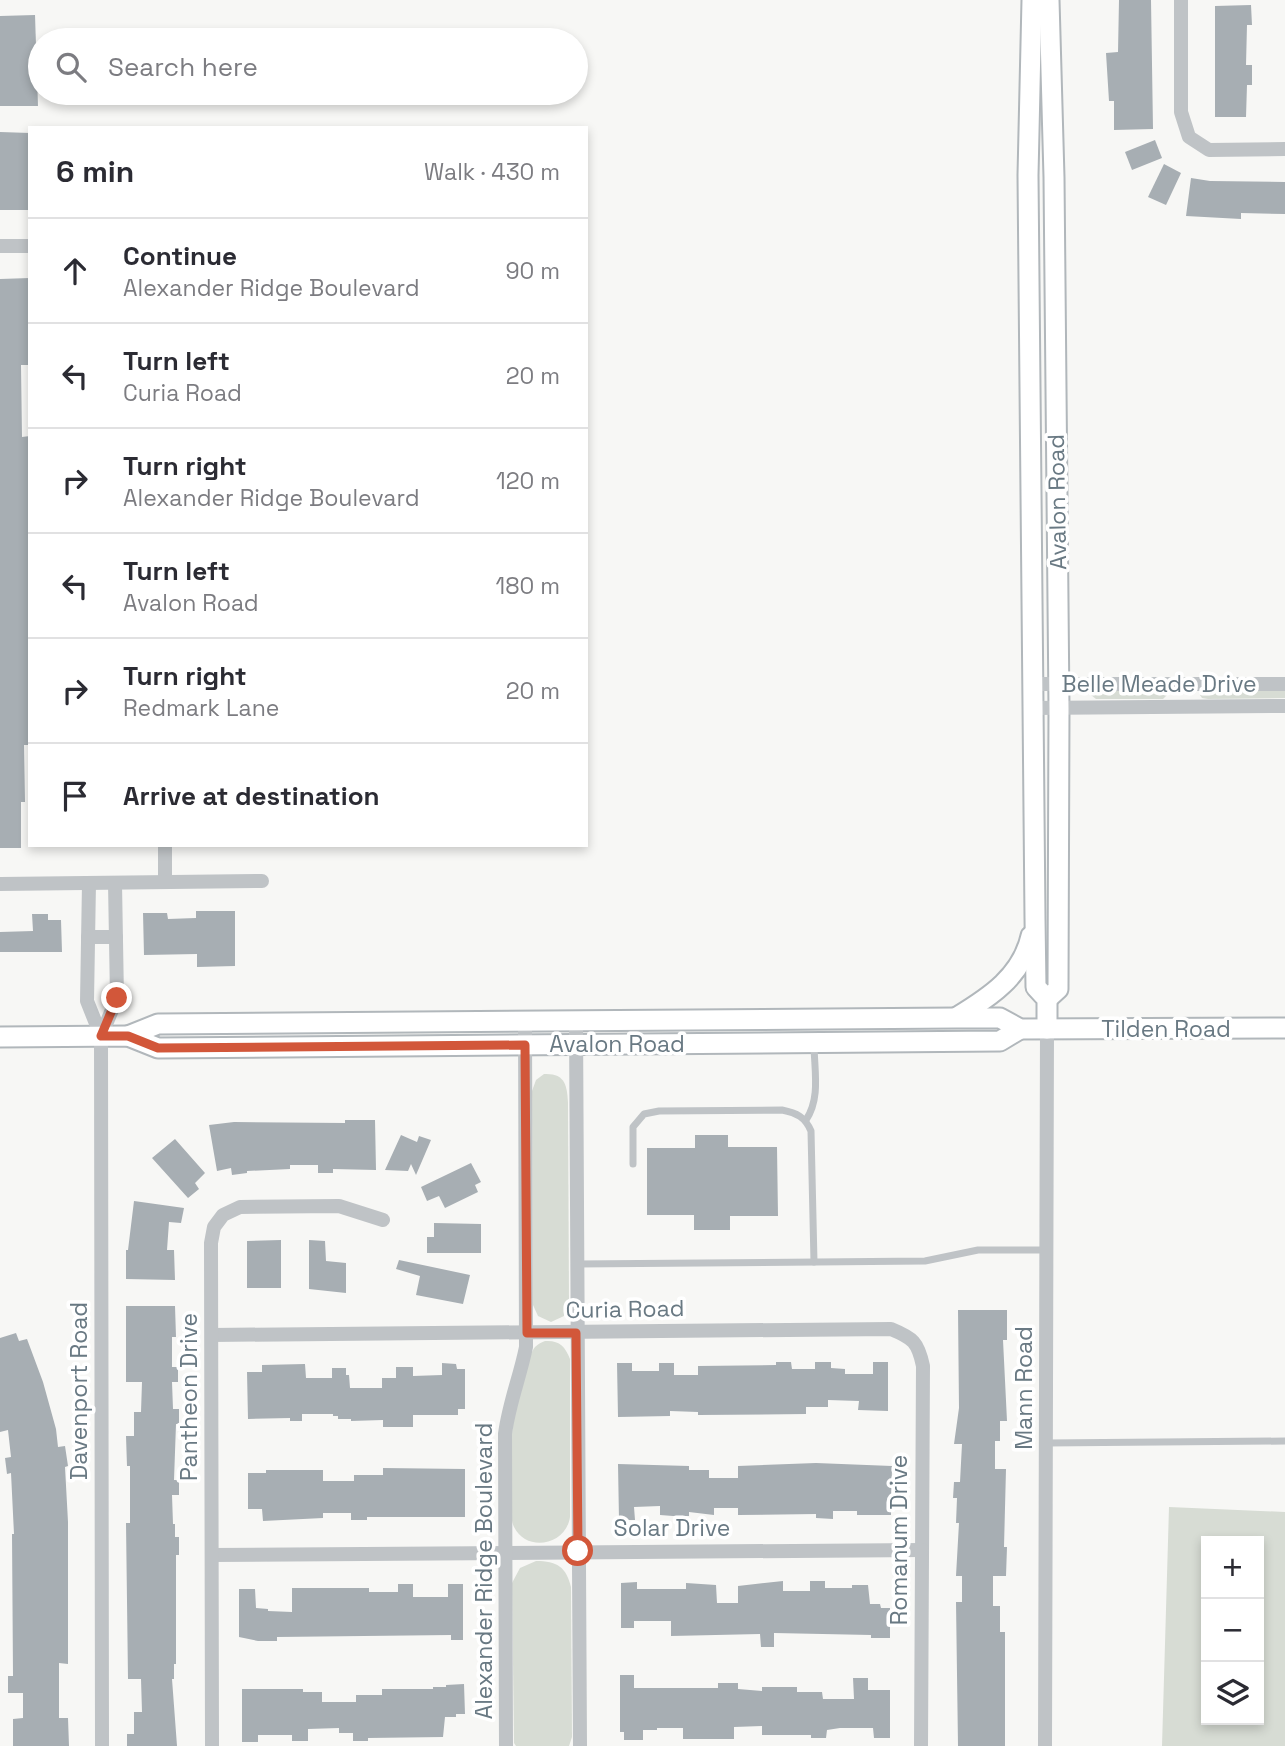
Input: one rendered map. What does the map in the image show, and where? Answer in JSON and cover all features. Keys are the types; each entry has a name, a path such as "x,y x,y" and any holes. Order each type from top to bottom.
{"main road":[{"name":"Avalon Road","path":"0,1037 128,1036 158,1024 1000,1018 1020,1029 1047,1029 1047,999 1037,987 1035,918 1028,175 1032,0"},
{"name":"Avalon Road","path":"1047,999 1058,989 1059,708 1049,0"},
{"path":"956,1018 993,995 1012,976 1028,951 1035,918"},
{"name":"Tilden Road","path":"1047,1029 1285,1028"},
{"name":"Avalon Road","path":"128,1036 158,1048 576,1045 1000,1041 1020,1029"}],"street":[{"path":"1181,0 1181,112 1189,137 1209,150 1285,149"},
{"path":"0,246 28,246"},
{"name":"Belle Meade Drive","path":"1033,684 1285,684"},
{"path":"1184,684 1184,707"},
{"name":"Belle Meade Drive","path":"1033,708 1285,706"},
{"path":"165,847 165,882"},
{"path":"0,884 262,881"},
{"path":"89,883 88,1001 101,1036"},
{"path":"101,1036 117,998 116,883"},
{"path":"88,937 116,937"},
{"path":"576,1021 580,1746"},
{"name":"Alexander Ridge Boulevard","path":"506,1746 505,1434 509,1405 523,1365 527,1333 526,1022"},
{"name":"Mann Road","path":"1045,1746 1047,1029"},
{"name":"Davenport Road","path":"101,1036 102,1746"},
{"name":"Pantheon Drive","path":"212,1746 211,1243 214,1227 223,1215 240,1207 339,1206 383,1220"},
{"name":"Curia Road","path":"212,1335 891,1328 910,1337"},
{"name":"Romanum Drive","path":"910,1337 919,1348 923,1366 921,1746"},
{"name":"Solar Drive","path":"212,1555 922,1550"}],"lane":[{"path":"806,1121 813,1110 816,1091 814,1043"},
{"path":"633,1164 633,1127 644,1114 659,1111 782,1110 795,1113 806,1121 811,1131 814,1262"},
{"path":"576,1264 925,1261 978,1250 1047,1250"},
{"path":"1047,1443 1285,1441"}],"shaded area":[{"path":"1285,688 1285,698 1208,699 1200,695 1201,690"},
{"path":"1096,690 1164,690 1167,695 1163,699 1096,699 1091,695"},
{"path":"544,1074 551,1074 564,1081 568,1103 569,1301 564,1316 551,1322 538,1316 533,1305 532,1091 536,1080"},
{"path":"545,1341 561,1345 570,1359 570,1517 561,1534 554,1539 536,1543 520,1535 512,1523 511,1442 527,1363 535,1347"},
{"path":"1169,1507 1285,1512 1285,1746 1162,1746"},
{"path":"536,1561 560,1566 571,1587 572,1737 569,1746 516,1746 514,1743 512,1583 520,1568"}],"building":[{"path":"1119,0 1151,0 1153,129 1114,130 1114,101 1109,101 1106,53 1118,52"},
{"path":"1251,5 1252,25 1247,25 1246,65 1252,65 1252,85 1247,85 1246,117 1215,117 1215,6"},
{"path":"35,15 35,28 28,28 28,105 38,106 0,106 0,16"},
{"path":"0,132 28,133 28,210 0,210"},
{"path":"1155,140 1162,158 1132,170 1125,152"},
{"path":"1164,164 1181,173 1166,205 1148,197"},
{"path":"1191,178 1210,181 1285,182 1285,214 1241,213 1241,219 1186,216"},
{"path":"28,278 28,365 21,365 22,437 28,436 28,745 24,745 25,802 21,802 21,848 0,848 0,279"},
{"path":"196,911 235,911 235,966 197,967 197,954 144,955 143,913 167,913 168,919 196,918"},
{"path":"32,914 48,914 48,920 61,920 62,952 0,952 0,932 33,931"},
{"path":"345,1120 375,1120 376,1170 333,1169 333,1173 318,1173 318,1165 290,1165 290,1169 247,1171 232,1175 231,1168 217,1171 209,1125 234,1122 345,1123"},
{"path":"401,1135 417,1142 419,1136 431,1140 416,1175 411,1164 408,1171 385,1170"},
{"path":"695,1135 728,1135 728,1147 777,1147 778,1216 730,1216 730,1230 694,1230 694,1215 647,1215 647,1148 695,1148"},
{"path":"175,1139 205,1173 195,1183 199,1189 188,1198 152,1158"},
{"path":"471,1163 481,1182 475,1185 478,1192 445,1208 439,1196 427,1201 421,1187"},
{"path":"134,1201 184,1208 181,1223 169,1222 167,1250 174,1250 175,1280 126,1279 126,1250"},
{"path":"434,1223 481,1224 481,1253 427,1253 427,1237 434,1237"},
{"path":"281,1240 281,1288 247,1288 247,1241"},
{"path":"309,1240 325,1241 326,1261 346,1263 346,1293 309,1289"},
{"path":"399,1260 470,1275 463,1304 416,1295 420,1276 396,1269"},
{"path":"126,1306 175,1306 176,1337 172,1337 172,1367 178,1367 178,1382 172,1382 173,1409 179,1409 179,1424 176,1424 174,1480 179,1480 179,1495 172,1495 173,1524 175,1537 179,1537 179,1555 176,1555 176,1664 172,1679 177,1746 127,1746 127,1734 134,1734 134,1712 142,1712 141,1679 128,1679 126,1523 130,1523 130,1466 127,1466 126,1436 134,1436 134,1412 141,1412 142,1382 126,1382"},
{"path":"958,1310 1007,1310 1007,1340 1003,1340 1007,1421 1000,1421 1000,1441 995,1441 995,1469 1006,1469 1006,1576 993,1576 993,1606 1000,1606 1000,1632 1005,1632 1005,1746 958,1746 956,1602 962,1602 962,1576 956,1576 959,1523 956,1523 957,1498 953,1498 954,1482 960,1482 962,1444 954,1444 959,1408"},
{"path":"16,1333 19,1341 27,1339 43,1382 58,1447 65,1446 68,1466 65,1467 68,1522 68,1664 59,1663 59,1718 68,1718 69,1746 13,1746 13,1719 23,1718 23,1693 8,1693 8,1676 13,1676 14,1534 11,1473 7,1474 5,1458 11,1457 8,1430 0,1432 0,1338"},
{"path":"776,1362 791,1362 792,1369 815,1369 815,1362 831,1362 831,1368 845,1369 845,1374 873,1374 873,1362 888,1362 888,1411 858,1410 859,1401 828,1400 828,1407 806,1407 806,1414 698,1415 698,1412 670,1411 670,1416 618,1417 617,1363 632,1363 632,1371 659,1371 659,1363 674,1363 674,1375 698,1375 698,1366 776,1365"},
{"path":"442,1363 456,1364 457,1369 465,1369 465,1409 458,1409 458,1415 413,1415 413,1427 383,1427 383,1420 351,1421 338,1419 338,1416 333,1414 302,1414 302,1421 290,1421 290,1418 248,1419 247,1372 262,1372 262,1365 305,1364 306,1378 332,1378 332,1368 346,1368 350,1388 382,1388 382,1378 396,1378 396,1367 413,1367 413,1376 442,1375"},
{"path":"816,1463 892,1466 891,1515 857,1515 857,1511 833,1511 833,1519 816,1518 816,1514 738,1515 738,1508 714,1508 714,1515 689,1512 689,1516 673,1516 660,1515 660,1506 634,1507 635,1520 619,1520 618,1464 689,1466 689,1470 709,1470 709,1478 738,1478 738,1466"},
{"path":"383,1468 465,1469 465,1517 367,1517 367,1520 351,1520 351,1513 323,1513 323,1518 263,1521 262,1509 248,1509 248,1473 266,1473 266,1470 323,1470 323,1481 354,1481 354,1475 383,1475"},
{"path":"783,1581 783,1591 810,1591 810,1581 825,1581 825,1588 868,1585 870,1604 890,1608 890,1638 871,1638 871,1635 774,1633 774,1647 761,1647 760,1634 671,1636 671,1621 634,1621 634,1628 621,1628 621,1583 637,1582 637,1589 686,1589 686,1583 716,1585 717,1603 738,1603 738,1586"},
{"path":"398,1584 413,1584 413,1597 448,1597 448,1584 463,1584 463,1640 451,1640 451,1635 277,1637 277,1641 239,1637 239,1589 255,1589 256,1608 292,1612 292,1588 369,1588 369,1592 398,1592"},
{"path":"620,1675 634,1675 634,1688 718,1688 718,1683 738,1683 738,1689 762,1691 762,1687 797,1687 797,1692 822,1692 823,1699 854,1699 853,1678 868,1678 868,1690 890,1690 890,1738 874,1738 873,1728 827,1730 826,1738 811,1738 811,1735 762,1735 762,1726 734,1727 734,1739 683,1739 683,1728 657,1728 643,1730 643,1740 624,1740 624,1732 620,1732"},
{"path":"464,1684 465,1714 445,1717 443,1737 368,1738 368,1741 353,1741 353,1733 339,1733 339,1728 308,1729 308,1741 292,1741 292,1735 258,1735 258,1742 242,1742 242,1689 303,1689 303,1692 322,1692 322,1702 356,1702 356,1695 382,1695 382,1689 433,1689"}],"route":[{"path":"117,998 101,1036 128,1036 158,1048 525,1045 527,1333 576,1333 578,1551"}]}
